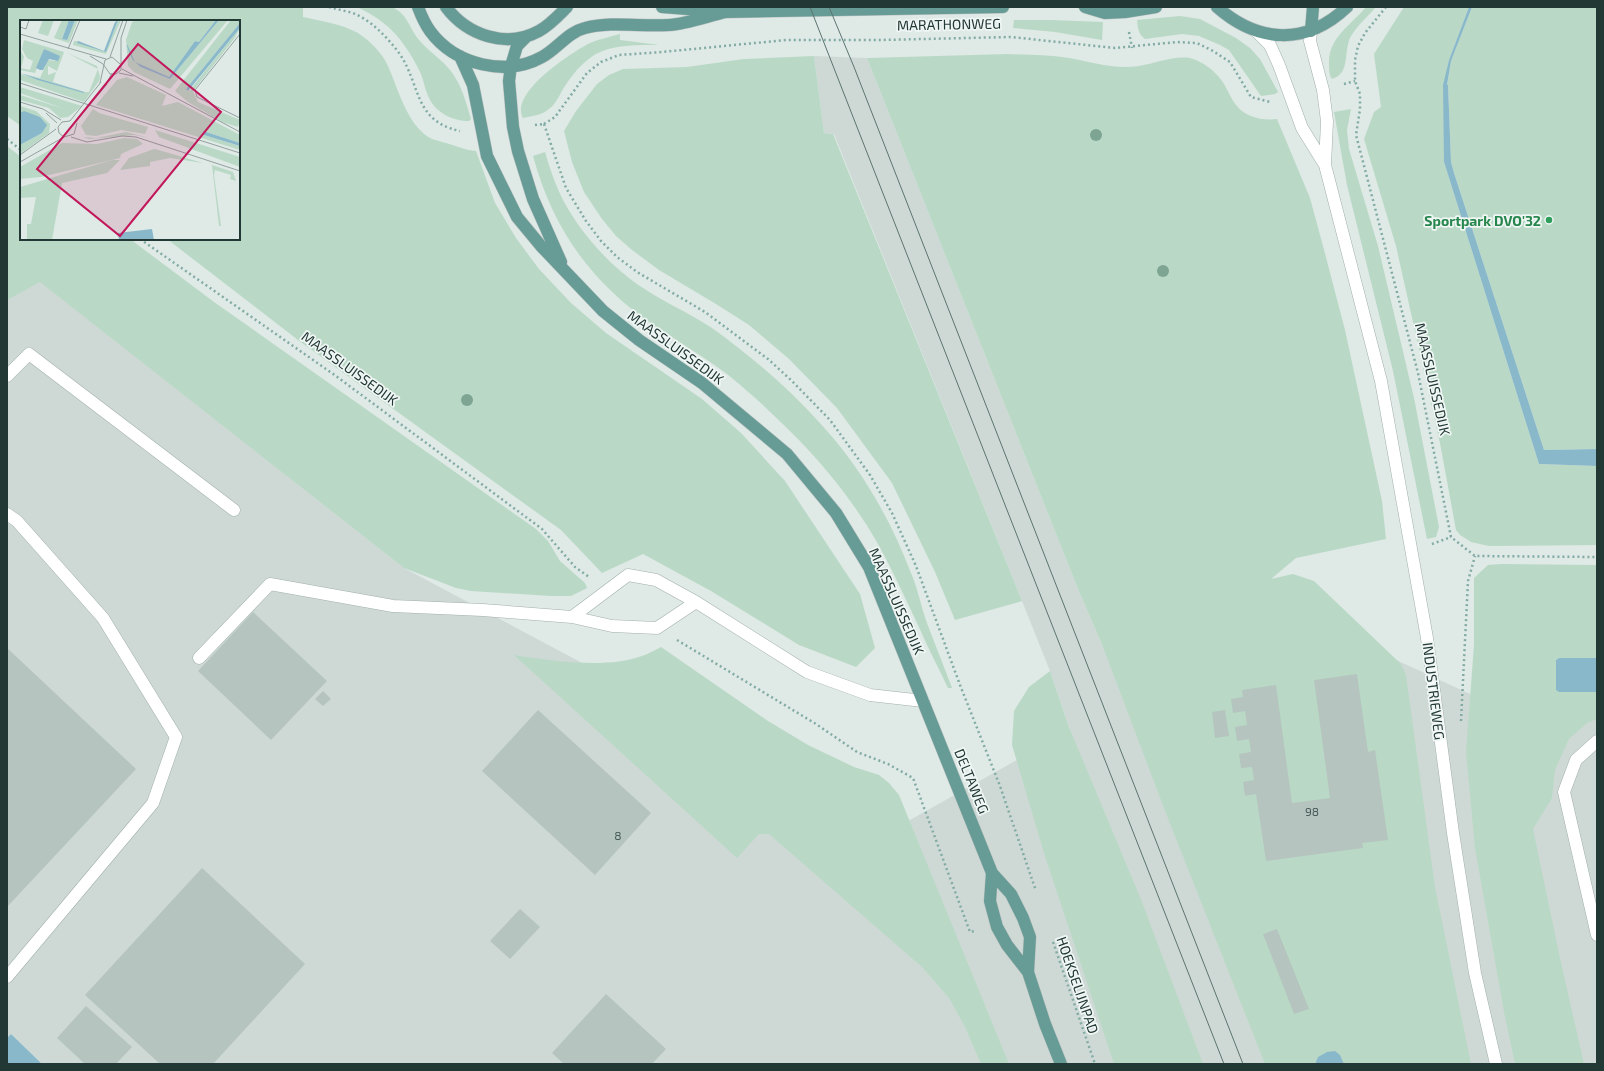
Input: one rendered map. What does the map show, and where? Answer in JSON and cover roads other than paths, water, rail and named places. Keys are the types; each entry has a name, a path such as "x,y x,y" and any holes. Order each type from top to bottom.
{"main road":[{"name":"MARATHONWEG","path":"418,7 430,31 449,50 460,56 485,65 511,66 540,58 583,28 599,25 670,25 726,12"},
{"path":"446,7 460,23 481,34 492,38 503,39 527,36 548,25 566,7"},
{"name":"MARATHONWEG","path":"662,7 726,12 1003,7"},
{"path":"1085,7 1105,12 1125,12 1156,7"},
{"path":"1217,7 1235,22 1256,31 1282,35 1311,31 1337,16 1347,7"},
{"path":"1311,31 1313,7"},
{"name":"MAASSLUISSEDIJK","path":"527,36 517,46 511,66 509,81 513,127 518,151 533,199 564,269"},
{"name":"MAASSLUISSEDIJK","path":"460,56 473,85 487,156 517,217 581,290 604,312 639,340 702,383 792,459 836,513 869,567 923,701"},
{"name":"DELTAWEG","path":"923,701 992,873 1011,894 1023,918 1030,937 1028,972"},
{"name":"DELTAWEG","path":"992,873 990,901 997,927 1007,945 1028,972 1045,1024 1061,1064"}],"street":[{"path":"1256,31 1270,45 1279,65 1302,128 1325,165"},
{"path":"1311,31 1310,41 1323,90 1327,121 1325,165"},
{"name":"INDUSTRIEWEG","path":"1325,165 1381,381 1427,638 1453,832 1475,973 1496,1064"},
{"path":"7,376 30,354 234,510"},
{"path":"7,514 17,521 103,618 176,737 153,803 9,970"},
{"path":"572,617 609,591 628,575 656,580 696,602 807,672 870,695 923,701"},
{"path":"199,658 270,584 393,606 483,610 572,617 612,626 657,628 696,602"},
{"path":"1597,741 1576,760 1564,792 1597,935"}],"water":[{"path":"1469,7 1472,7 1451,61 1447,85 1451,162 1454,173 1544,450 1597,449 1597,466 1539,464 1444,162 1443,85 1449,60"},
{"path":"1559,658 1597,658 1597,692 1559,692 1556,690 1556,660"},
{"path":"11,1034 42,1064 7,1064 7,1038"},
{"path":"1335,1051 1340,1055 1344,1064 1315,1064 1318,1057 1327,1052"}],"tram line":[{"path":"810,7 1224,1064"},
{"path":"829,7 854,67 1243,1064"}],"place":[{"name":"Sportpark DVO'32","path":"1549,220"}]}
